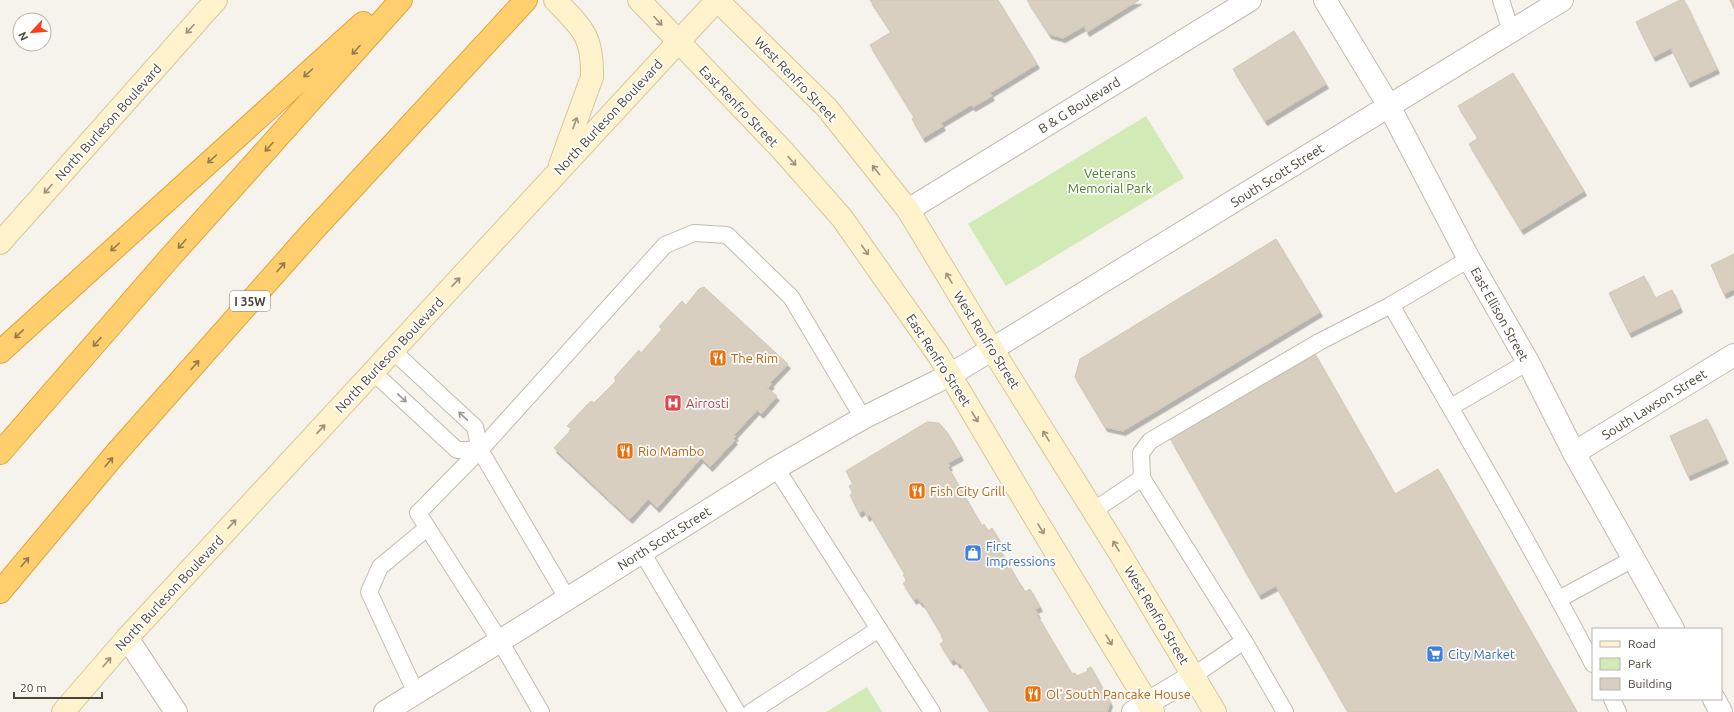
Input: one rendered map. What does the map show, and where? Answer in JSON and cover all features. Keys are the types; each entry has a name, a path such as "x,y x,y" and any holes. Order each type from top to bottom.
{"highway":[{"path":"0,352 250,124 390,0"},
{"path":"0,454 173,254 400,0"},
{"name":"I 35W","path":"0,592 117,452 310,234 526,0"}],"main road":[{"name":"North Burleson Boulevard","path":"0,243 216,0"},
{"path":"554,0 582,27 589,41 592,61 592,76 556,173"},
{"path":"639,0 678,42"},
{"name":"North Burleson Boulevard","path":"63,712 127,638 717,0"},
{"name":"West Renfro Street","path":"717,0 827,108 908,210 1215,712"},
{"name":"East Renfro Street","path":"678,42 783,151 842,218 939,356 1144,709"}],"street":[{"name":"B & G Boulevard","path":"908,210 1250,0"},
{"name":"East Ellison Street","path":"1325,0 1389,106 1469,259 1528,362 1574,453 1632,559 1672,628"},
{"name":"South Scott Street","path":"950,375 1562,0"},
{"name":"South Lawson Street","path":"1574,453 1734,355"},
{"name":"North Scott Street","path":"385,712 776,468 862,418 950,375"},
{"path":"127,638 176,712"},
{"path":"1144,709 1193,676"},
{"path":"1715,700 1721,712"}],"lane":[{"path":"1501,0 1511,31"},
{"path":"541,712 500,641 418,513 480,450 665,245 694,233 727,235 791,297 862,418"},
{"path":"1285,712 1244,641 1142,478 1141,453 1150,442 1319,342 1391,306 1469,259"},
{"path":"1391,306 1559,599 1592,662"},
{"path":"393,351 475,427 480,450 567,598"},
{"path":"1450,407 1528,362"},
{"path":"373,372 457,450 480,450"},
{"path":"776,468 932,712"},
{"path":"1093,511 1142,478"},
{"path":"416,693 369,592 380,567 427,528"},
{"path":"642,552 737,712"},
{"path":"1559,599 1632,559"},
{"path":"751,712 879,629"},
{"path":"1193,676 1244,641"},
{"path":"1612,700 1618,712"}],"green space":[{"name":"Veterans Memorial Park","path":"1146,116 1184,178 1006,286 968,224"},
{"path":"867,687 882,712 826,712"}],"building":[{"path":"870,0 998,0 1037,64 990,93 992,96 973,107 971,105 941,123 943,126 923,138 912,119 914,117 870,45 891,32"},
{"path":"1027,0 1139,0 1087,32 1084,26 1063,38 1049,34"},
{"path":"1680,0 1684,0 1717,69 1688,83 1671,48 1653,57 1636,22"},
{"path":"1730,0 1734,0 1734,9"},
{"path":"1294,31 1326,84 1265,121 1233,69"},
{"path":"1513,73 1584,191 1521,230 1469,144 1478,138 1458,106"},
{"path":"1276,239 1320,312 1123,431 1105,427 1075,377 1080,359"},
{"path":"1734,254 1734,289 1724,294 1711,265"},
{"path":"1644,276 1655,298 1672,290 1680,308 1629,333 1609,293"},
{"path":"704,287 788,364 767,388 777,396 761,414 757,410 734,435 736,436 733,438 735,440 710,467 701,458 657,508 648,499 630,519 554,448 572,429 567,426 591,401 594,403 616,381 614,378 639,350 641,353 662,329 659,327 682,301 686,305 699,289"},
{"path":"1315,354 1395,494 1438,469 1577,712 1348,712 1276,586 1259,595 1170,438"},
{"path":"1707,419 1726,459 1688,476 1670,436"},
{"path":"927,422 939,423 947,432 961,456 948,463 950,466 948,467 982,526 984,524 988,531 992,528 1003,546 999,548 1025,592 1030,589 1040,607 1035,609 1038,614 1037,615 1072,674 1075,673 1077,676 1088,671 1087,669 1091,667 1110,702 1107,712 990,712 960,663 958,664 954,659 951,661 940,644 944,641 941,636 942,635 922,602 921,603 917,598 914,600 903,583 907,581 903,575 905,574 870,515 867,517 864,510 859,513 850,495 853,493 849,486 853,484 846,471"}],"place":[{"name":"The Rim","path":"718,358"},
{"name":"Airrosti","path":"673,403"},
{"name":"Rio Mambo","path":"625,451"},
{"name":"Fish City Grill","path":"917,491"},
{"name":"First Impressions","path":"973,553"},
{"name":"City Market","path":"1435,654"},
{"name":"Ol' South Pancake House","path":"1033,694"}]}
